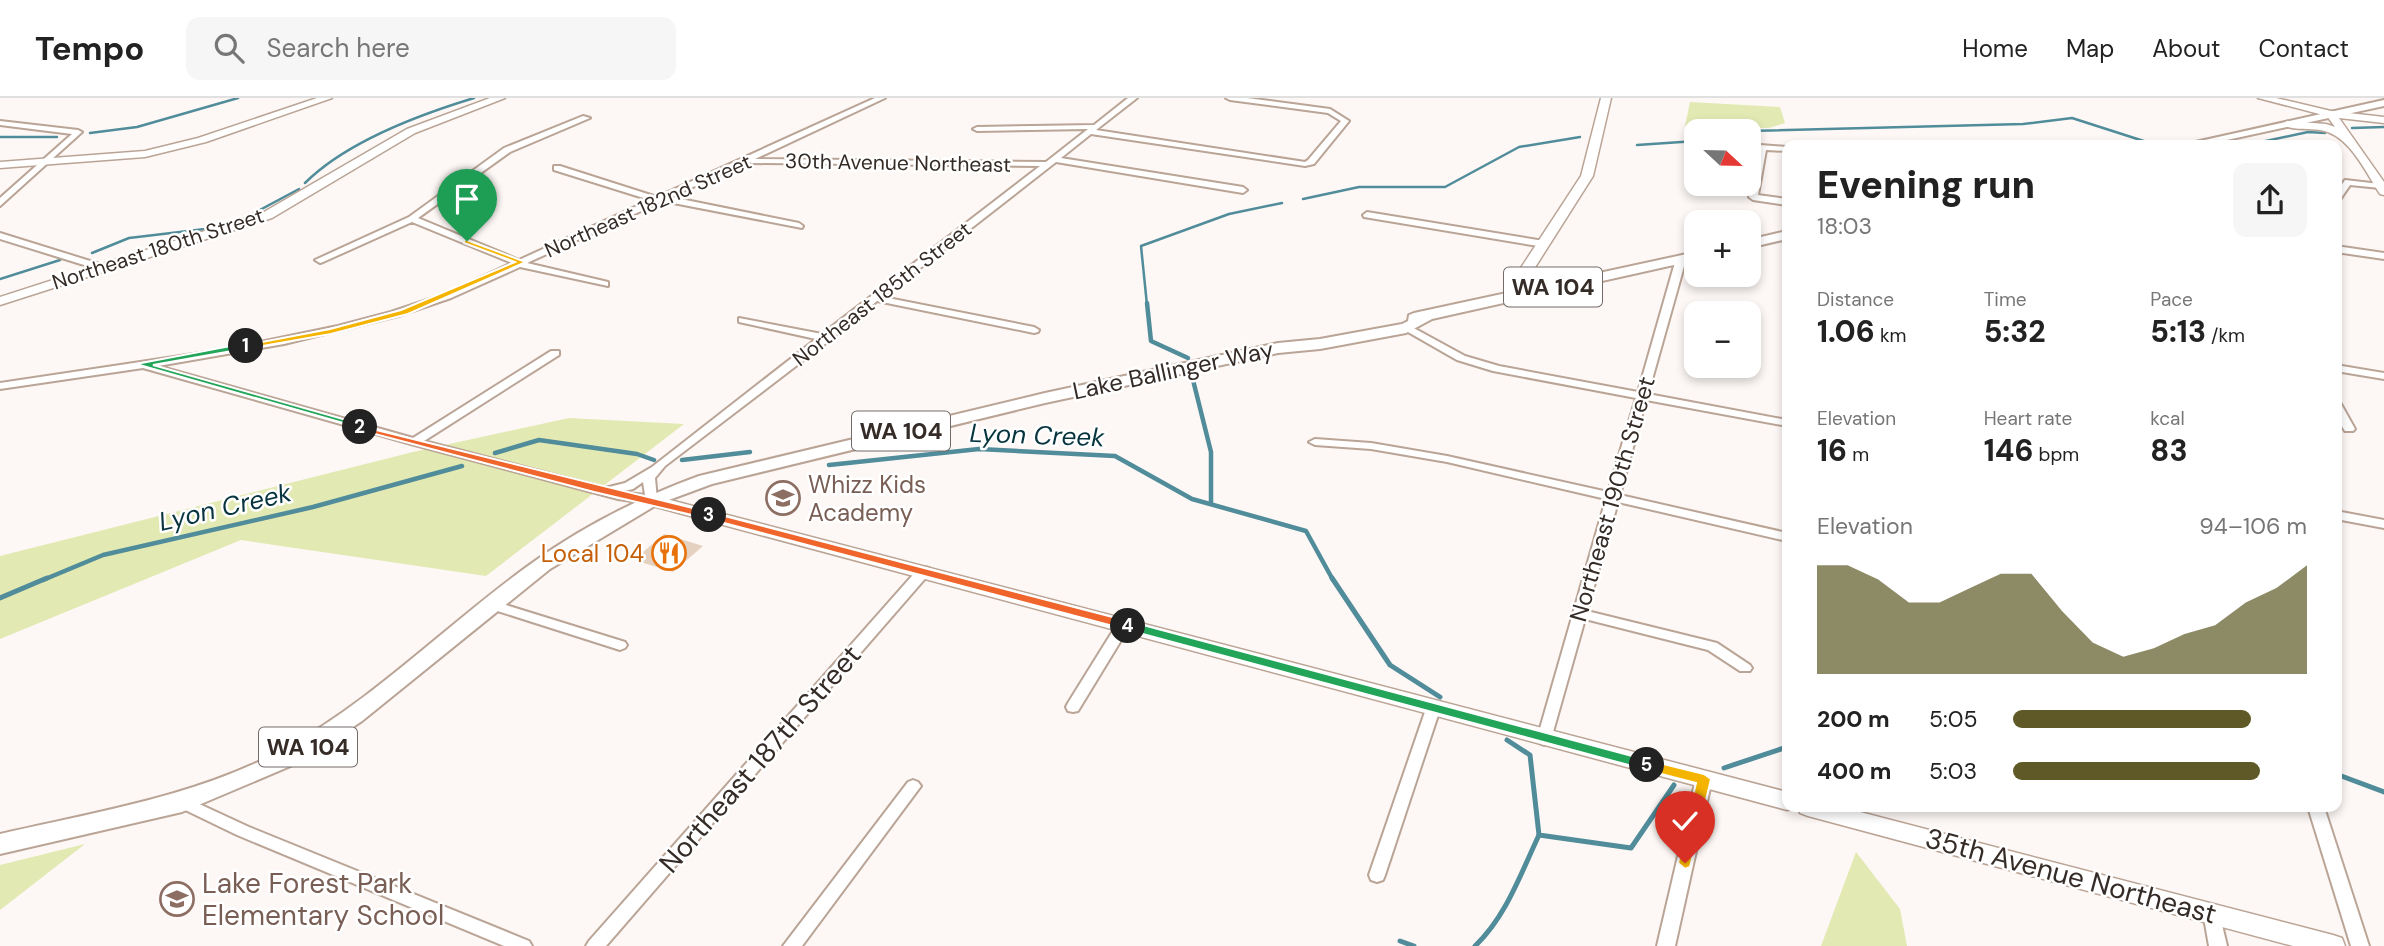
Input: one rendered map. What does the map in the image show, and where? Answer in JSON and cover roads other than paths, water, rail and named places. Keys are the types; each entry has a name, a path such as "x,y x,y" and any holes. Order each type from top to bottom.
{"main road":[{"path":"2212,140 2384,103"},
{"path":"1761,241 1782,236"},
{"name":"WA 104","path":"1425,318 1684,258"},
{"name":"Lake Ballinger Way","path":"1302,344 1310,338 1405,318 1425,318"},
{"name":"Lake Ballinger Way","path":"651,500 706,480 781,459 1045,397 1302,344 1320,344 1406,328 1425,318"},
{"name":"WA 104","path":"0,844 182,802 256,773 309,746 355,715 543,564 651,500"}],"street":[{"path":"0,165 107,159 173,148 327,98"},
{"name":"Northeast 180th Street","path":"0,301 268,215 411,131 500,98"},
{"name":"Northeast 182nd Street","path":"0,386 360,325 448,296 881,98"},
{"name":"Northeast 185th Street","path":"597,490 629,485 655,470 1133,98"},
{"path":"977,129 1094,129 1305,164 1311,162 1344,125 1342,117 1330,111 1230,98"},
{"path":"1530,292 1520,280 1587,176 1606,98"},
{"path":"2263,98 2332,114 2384,120"},
{"path":"2332,114 2380,182"},
{"path":"320,260 412,219 507,150 586,118"},
{"path":"0,123 78,132 49,162 0,203"},
{"path":"2287,124 2326,127 2348,139"},
{"path":"1782,149 1763,148 1753,197 1782,201"},
{"name":"30th Avenue Northeast","path":"748,160 1052,162 1243,190"},
{"path":"557,168 660,199 799,226"},
{"path":"2342,190 2348,182 2380,182"},
{"path":"1367,215 1544,244"},
{"path":"412,219 522,262 526,266 606,284"},
{"path":"0,236 75,257 100,267"},
{"path":"2342,250 2384,256"},
{"name":"Northeast 190th Street","path":"1544,738 1643,395 1684,272"},
{"path":"876,298 1034,330"},
{"path":"742,320 826,338"},
{"path":"1406,328 1448,352 1475,363 1782,422"},
{"path":"415,442 555,353"},
{"path":"140,364 415,442 924,571 1433,709 1782,800"},
{"path":"2342,369 2384,376"},
{"path":"2342,416 2349,429"},
{"path":"1315,442 1371,446 1447,459 1782,536"},
{"path":"651,500 649,478 655,470"},
{"path":"2342,516 2384,524"},
{"name":"Northeast 187th Street","path":"595,946 924,571"},
{"path":"493,605 620,645"},
{"path":"1579,613 1712,646 1745,668"},
{"path":"1073,707 1124,624"},
{"path":"1377,875 1433,709"},
{"path":"1666,946 1704,779"},
{"path":"792,946 913,786"},
{"path":"182,802 243,831 523,946"},
{"name":"35th Avenue Northeast","path":"1827,812 2333,946"},
{"path":"2318,812 2360,946"},
{"path":"2211,912 2218,946"}],"waterway":[{"path":"90,133 137,127 238,98"},
{"path":"305,183 322,168 362,143 407,122 474,98"},
{"path":"1761,131 2023,124 2072,118 2141,140"},
{"path":"2352,128 2384,127"},
{"path":"2270,140 2308,132 2325,133"},
{"path":"0,137 57,137"},
{"path":"1303,199 1359,187 1445,187 1519,147 1580,137"},
{"path":"1637,145 1684,142"},
{"path":"92,253 129,238 205,229 241,220 299,189"},
{"path":"1147,305 1141,246 1229,214 1282,203"},
{"path":"0,279 60,260"},
{"path":"1147,303 1151,341 1188,358"},
{"path":"1192,376 1211,452 1211,504"},
{"name":"Lyon Creek","path":"495,453 539,440 637,454 654,460"},
{"name":"Lyon Creek","path":"829,465 979,449 1115,456 1192,499 1306,531 1333,580"},
{"name":"Lyon Creek","path":"682,460 750,452"},
{"name":"Lyon Creek","path":"43,580 103,555 313,507 462,466"},
{"name":"Lyon Creek","path":"0,598 47,578"},
{"name":"Lyon Creek","path":"1332,578 1390,665 1440,697"},
{"name":"Lyon Creek","path":"1507,740 1530,755 1539,835"},
{"name":"Lyon Creek","path":"1724,768 1782,749"},
{"name":"Lyon Creek","path":"2342,776 2384,792"},
{"name":"Lyon Creek","path":"1539,835 1631,848 1674,785"},
{"path":"1475,946 1496,922 1539,835"},
{"path":"1400,941 1414,946"}],"place":[{"name":"Whizz Kids Academy","path":"783,498"},
{"name":"Local 104","path":"669,553"},
{"name":"Lake Forest Park Elementary School","path":"177,899"}]}
